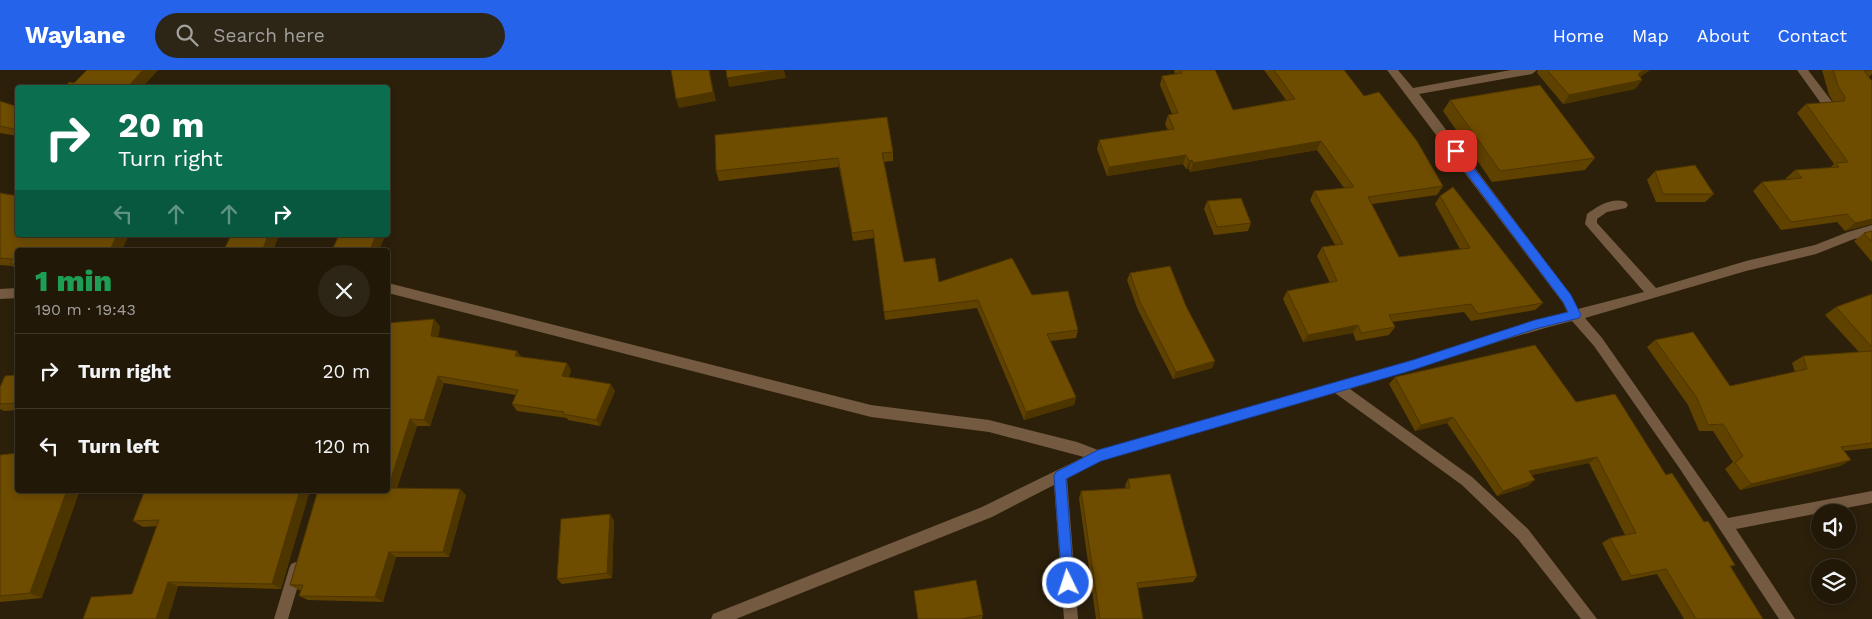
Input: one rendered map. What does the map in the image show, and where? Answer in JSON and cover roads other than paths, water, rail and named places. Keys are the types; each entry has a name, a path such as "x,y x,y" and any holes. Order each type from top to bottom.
{"street":[{"path":"1392,70 1411,92 1567,299 1575,315 1598,342 1788,619"},
{"path":"1411,92 1532,70"},
{"path":"1802,70 1829,106"},
{"path":"1622,206 1604,208 1592,217 1591,224 1654,294"},
{"path":"718,619 987,512 1098,456 1413,365 1535,325 1654,294 1746,266 1816,249 1872,230"},
{"path":"390,289 871,411 989,426 1077,448 1098,456"},
{"path":"0,294 15,293"},
{"path":"1337,387 1467,481 1524,534 1590,619"},
{"path":"1060,476 1071,619"},
{"path":"1724,525 1872,497"},
{"path":"281,619 299,559"}]}
